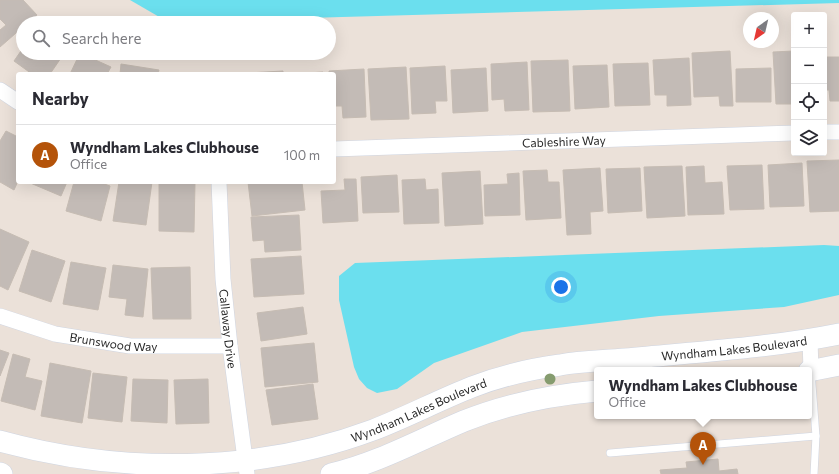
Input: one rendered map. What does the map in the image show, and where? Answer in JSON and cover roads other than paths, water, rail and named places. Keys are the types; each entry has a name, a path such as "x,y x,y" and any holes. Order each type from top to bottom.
{"street":[{"path":"0,90 16,101"},
{"path":"827,132 839,132"},
{"name":"Cableshire Way","path":"336,149 791,133"},
{"name":"Callaway Drive","path":"219,184 223,279 246,468"},
{"name":"Brunswood Way","path":"0,316 55,334 130,346 230,346"},
{"name":"Wyndham Lakes Boulevard","path":"0,441 25,449 75,460 128,466 246,468 335,443 375,429 474,386 501,378 560,365 810,340 839,334"},
{"path":"810,340 810,367"},
{"path":"812,370 839,365"},
{"path":"331,474 390,455 464,421 515,404 565,394 594,390"}],"lane":[{"path":"812,392 816,436 814,474"},
{"path":"610,453 816,436"}],"water":[{"path":"130,0 839,0 839,3 336,17 336,16 158,16"},
{"path":"824,245 839,246 839,295 784,307 659,316 522,332 434,363 397,389 377,393 367,388 359,379 354,367 339,300 339,276 355,263"}],"place":[{"name":"Wyndham Lakes Clubhouse","path":"703,465"}]}
